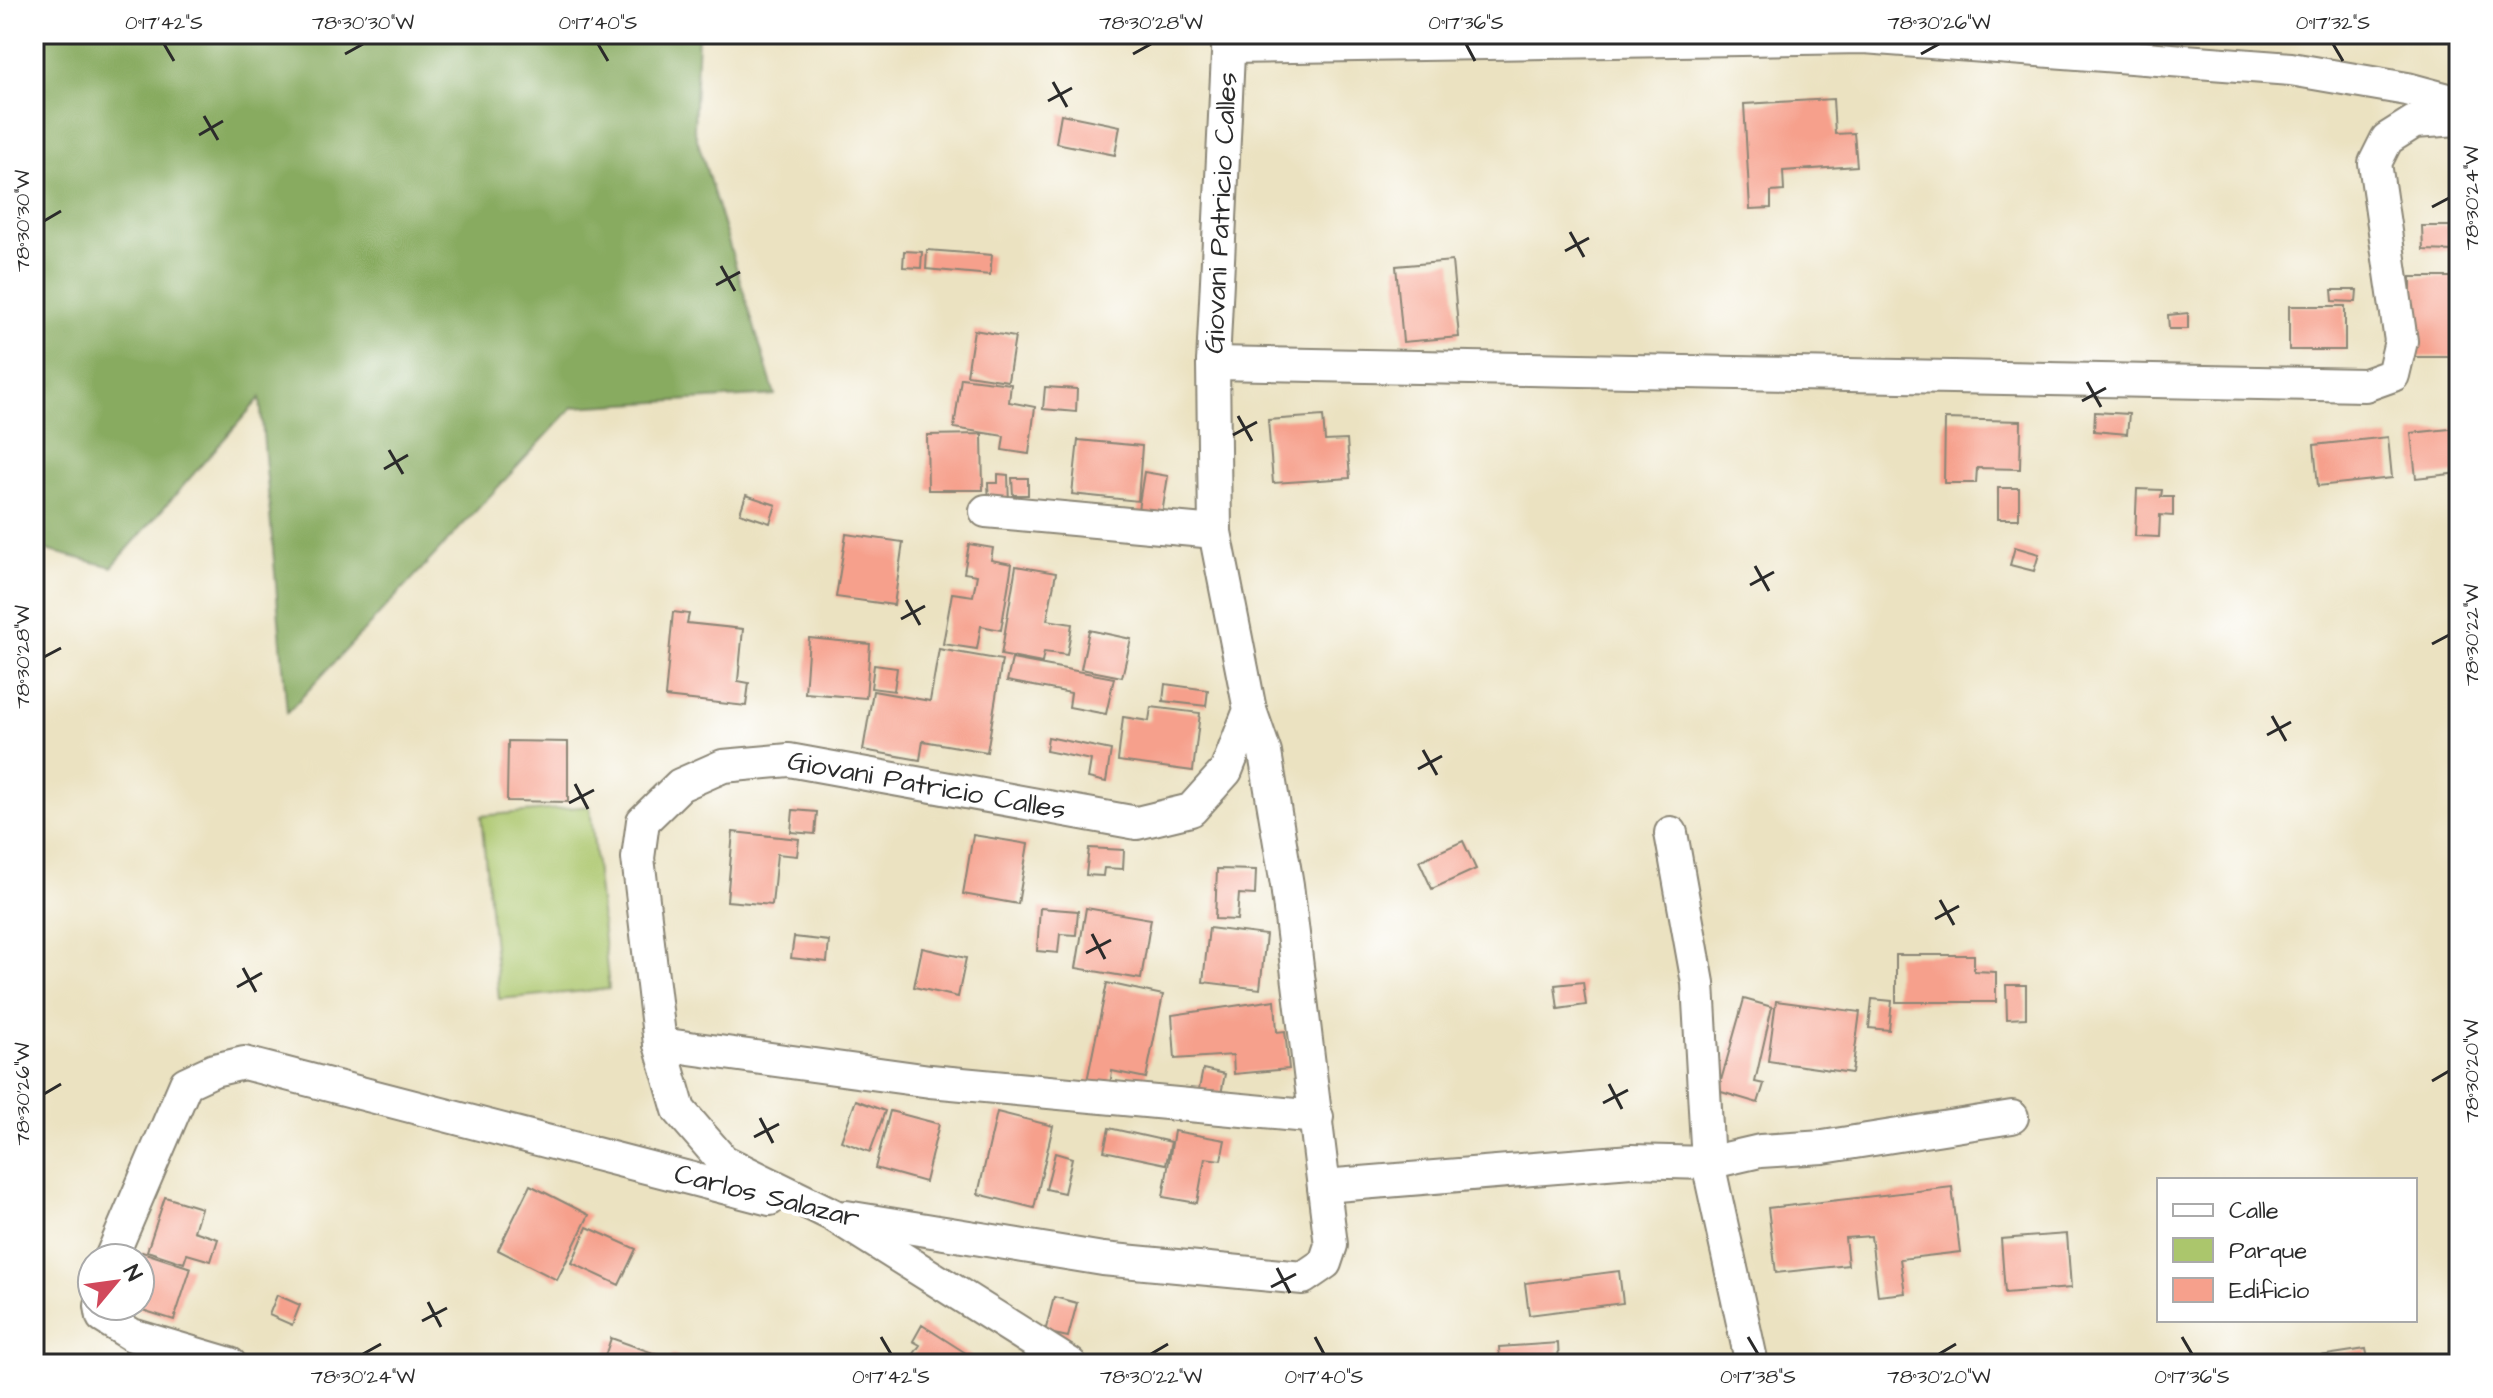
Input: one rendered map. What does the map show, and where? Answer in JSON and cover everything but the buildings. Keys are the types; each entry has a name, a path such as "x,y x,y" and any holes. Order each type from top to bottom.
{"street":[{"path":"1228,41 1864,37 2291,69 2407,89 2459,103"},
{"name":"Giovani Patricio Calles","path":"1070,1364 833,1215 723,1161 679,1110 660,1044 638,858 643,821 680,785 723,766 789,760 1137,823 1191,810 1226,771 1250,710 1215,532 1213,363 1228,41"},
{"path":"1213,363 2365,385 2393,375 2401,341 2375,163 2387,139 2414,122 2459,119"},
{"path":"986,511 1215,532"},
{"path":"1250,710 1265,753 1287,885 1324,1186 1631,1161 1708,1163 1760,1151 1823,1147 2012,1117"},
{"path":"1671,833 1698,983 1708,1163 1752,1364"},
{"path":"660,1044 930,1081 1317,1117"},
{"name":"Carlos Salazar","path":"118,1242 186,1083 214,1070 244,1063 833,1215 1103,1259 1303,1278 1325,1263 1331,1245 1324,1186"},
{"path":"111,1322 132,1335 230,1364"}],"green space":[{"path":"34,34 698,34 694,129 775,395 573,407 287,713 260,398 112,567 34,547"},
{"path":"590,806 609,989 499,999 481,816"}]}
